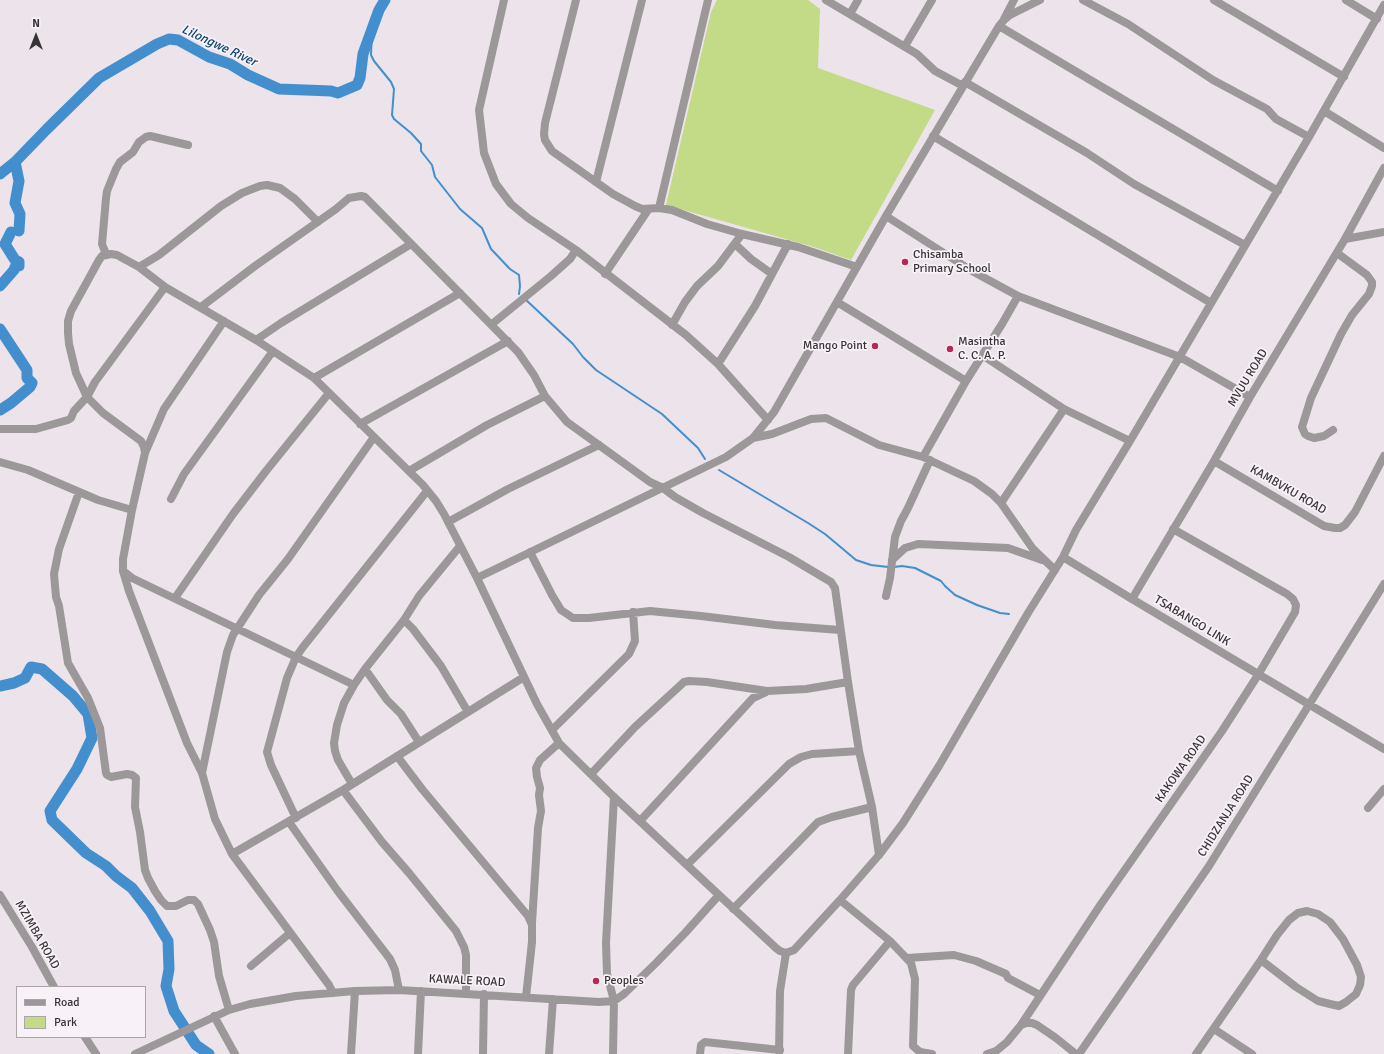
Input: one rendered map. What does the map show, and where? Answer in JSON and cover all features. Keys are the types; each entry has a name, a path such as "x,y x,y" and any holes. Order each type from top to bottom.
{"street":[{"path":"504,0 479,110 484,153 496,184 512,204 528,218 576,250 672,325 718,364 768,420"},
{"path":"576,0 547,115 544,134 548,146 552,151 626,202 642,209 648,210 659,208 672,210 707,224 742,234 788,244 857,267"},
{"path":"596,182 642,0"},
{"path":"659,208 708,0"},
{"path":"826,0 905,46 917,54 936,71 964,84 1087,153 1134,184 1245,245"},
{"path":"850,14 858,0"},
{"path":"905,46 932,0"},
{"path":"477,578 726,457 753,438 774,412 886,216 1014,0"},
{"path":"1001,23 1010,15 1040,0"},
{"path":"1083,0 1128,24 1213,80 1267,109 1276,119 1309,137"},
{"path":"1214,0 1344,77"},
{"path":"1346,0 1377,19"},
{"path":"145,453 144,446 141,441 103,413 87,397 76,372 69,344 68,321 71,311 99,260 106,254 117,255 139,267 165,287 256,340 314,378 409,472 427,491 440,508 448,522 477,578 524,677 559,743 733,909 776,948 786,953 794,950 840,900 895,836 939,766 1055,570 1076,530 1278,191 1384,5"},
{"path":"1001,23 1278,191"},
{"path":"1324,111 1384,148"},
{"path":"106,254 102,244 107,191 120,162 133,152 139,142 146,137 150,136 188,145"},
{"path":"933,136 1211,303"},
{"name":"MVUU ROAD","path":"1132,599 1250,397 1337,253 1384,168"},
{"path":"139,267 159,255 221,206 242,193 260,186 280,188 295,199 318,222"},
{"path":"201,307 349,198 364,197 508,341 527,364 545,396 567,422 650,482 663,488 703,513 789,557 831,582 835,588 859,751 872,807 879,855"},
{"path":"606,274 648,210"},
{"path":"886,216 972,271 1018,296 1180,357 1250,397"},
{"path":"1345,239 1384,232"},
{"path":"672,325 685,302 697,286 718,266 742,234"},
{"path":"256,340 281,323 411,244"},
{"path":"735,244 751,259 772,274"},
{"path":"718,364 755,306 788,244"},
{"path":"492,324 570,260 576,250"},
{"path":"1333,430 1324,436 1314,438 1304,434 1302,427 1311,398 1343,328 1369,294 1372,286 1372,282 1367,275 1337,253"},
{"path":"0,429 36,429 71,418 76,409 87,397 95,382 165,287"},
{"path":"314,378 460,293"},
{"path":"886,596 897,529 926,458 966,381 1018,296"},
{"path":"837,302 966,381"},
{"path":"224,321 164,409 145,453 132,510 123,559 123,571 129,591 187,743 202,773 215,819 232,854 329,985 333,993"},
{"path":"360,424 508,341"},
{"path":"171,499 184,474 273,351"},
{"path":"982,355 1064,409 1130,441"},
{"path":"175,598 233,514 329,393"},
{"path":"409,472 487,425 545,396"},
{"path":"1001,503 1064,409"},
{"path":"753,438 772,434 811,419 826,418 879,445 926,458 974,482 992,494 1001,503 1033,548 1055,570"},
{"path":"202,773 231,639 259,595 288,559 374,437"},
{"path":"448,522 508,489 599,445"},
{"name":"KAMBVKU ROAD","path":"1214,461 1324,526 1335,528 1345,525 1354,512 1384,456"},
{"path":"0,462 33,472 98,500 132,510"},
{"path":"296,818 271,765 267,752 287,678 296,657 314,632 427,491"},
{"path":"79,492 59,549 54,574 56,597 59,606 68,663 88,698 100,728 107,775 111,777 127,774 136,778 135,807 145,870 148,878 161,900 168,906 176,906 188,900 194,900 198,904 214,942 219,976 229,1010"},
{"name":"KAKOWA ROAD","path":"987,1054 996,1051 1007,1042 1021,1025 1101,904 1222,731 1293,618 1296,605 1288,594 1173,529"},
{"path":"892,560 905,548 918,544 1008,548 1048,562"},
{"path":"352,784 338,760 334,743 337,725 344,704 365,668 404,620 419,596 460,546"},
{"path":"530,552 561,610 573,618 580,619 650,611 775,625 840,630"},
{"name":"TSABANGO LINK","path":"1063,556 1132,599 1384,749"},
{"path":"123,571 127,575 354,685"},
{"name":"CHIDZANJA ROAD","path":"1077,1054 1209,866 1384,584"},
{"path":"552,730 629,654 635,641 633,612"},
{"path":"404,620 413,629 441,666 468,712"},
{"path":"365,668 388,700 401,714 419,742"},
{"path":"232,854 343,790 524,677"},
{"path":"591,774 635,727 684,682 707,682 767,691 806,689 848,682"},
{"path":"640,821 753,698 767,691"},
{"path":"526,997 532,942 538,828 541,811 540,788 536,768 540,760 559,743"},
{"path":"686,865 789,764 801,757 812,754 859,751"},
{"path":"397,756 431,800 524,910 532,925"},
{"path":"343,790 382,842 414,878 456,932 464,947 466,955 466,993"},
{"path":"1368,808 1384,790"},
{"path":"613,1054 614,1001 607,974 606,942 614,797"},
{"path":"733,909 818,822 872,807"},
{"path":"288,822 337,890 390,958 395,970 399,990"},
{"name":"MZIMBA ROAD","path":"0,895 32,947 53,986"},
{"path":"614,1001 624,994 656,963 719,895"},
{"path":"840,900 890,941 907,958 913,968 915,979 913,1050 932,1054"},
{"path":"1196,1054 1277,935 1289,920 1298,912 1307,911 1318,914 1330,922 1343,939 1357,965 1361,977 1360,985 1356,994 1339,1006 1318,1001 1296,987 1261,960"},
{"path":"251,966 290,933"},
{"path":"848,1054 851,990 853,985 890,941"},
{"path":"700,1054 701,1045 705,1042 747,1046 779,1052 780,991 786,953"},
{"path":"907,958 954,955 976,961 1006,974 1008,978 1040,995"},
{"name":"KAWALE ROAD","path":"135,1054 176,1036 214,1016 229,1010 269,1000 355,991 399,990 599,1002 614,1001"},
{"path":"351,1054 355,991"},
{"path":"418,1054 421,991"},
{"path":"483,1054 484,994"},
{"path":"549,1054 553,999"},
{"path":"214,1016 235,1054"},
{"path":"1021,1025 1026,1023 1037,1025 1077,1054"},
{"path":"1214,1029 1252,1054"},
{"path":"86,1038 96,1054"}],"green space":[{"path":"717,0 808,0 820,9 818,68 935,110 851,260 814,247 666,205 711,12"}],"waterway":[{"name":"Lilongwe River","path":"0,174 15,162 99,78 157,44 169,39 178,40 209,57 230,64 248,75 279,89 331,91 338,93 357,85 360,78 363,54 379,10 385,0"},
{"path":"372,30 371,55 391,82 394,89 392,115 394,119 411,133 421,144 421,151 432,165 435,177 460,209 482,228 491,249 510,269 519,275 519,294"},
{"path":"15,162 19,181 15,203 20,214 19,231"},
{"path":"0,286 15,267 19,266 19,262 15,260 5,244 11,232"},
{"path":"525,299 573,344 596,370 662,414 698,448 705,459"},
{"path":"0,329 27,370 27,378 32,383 30,387 0,410"},
{"path":"719,470 825,534 856,560 871,565 888,567"},
{"path":"894,567 902,566 915,568 941,581 955,595 977,605 1000,613 1009,614"},
{"path":"0,686 14,683 25,678 31,667 42,669 73,696 88,714 92,738 77,769 50,811 52,820 86,853 106,866 132,888 150,911 168,941 169,969 166,986 174,1011 196,1045 209,1054"}],"place":[{"name":"Chisamba Primary School","path":"905,262"},
{"name":"Mango Point","path":"875,346"},
{"name":"Masintha C. C. A. P.","path":"950,349"},
{"name":"Peoples","path":"596,981"}]}
